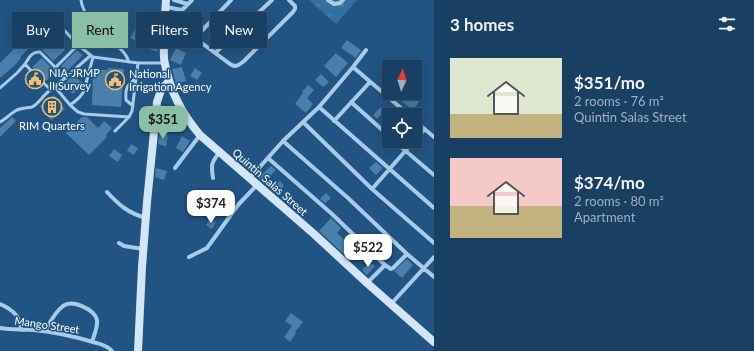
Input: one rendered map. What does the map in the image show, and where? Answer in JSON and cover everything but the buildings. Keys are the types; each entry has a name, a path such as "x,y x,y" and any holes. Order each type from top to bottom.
{"main road":[{"name":"Quintin Salas Street","path":"166,3 165,63 169,81 176,99 190,124 219,153 314,234 434,342"},
{"path":"138,351 146,218 157,102 161,90 169,81"}],"street":[{"path":"174,0 188,4"},
{"path":"166,3 182,10 192,0"},
{"path":"202,30 230,0"},
{"path":"215,54 272,0"},
{"path":"202,44 233,66 238,66 293,12 295,6 289,0"},
{"path":"328,0 334,4 340,3 343,0"},
{"path":"250,178 283,141 319,107 366,50"},
{"path":"353,67 400,108"},
{"path":"334,120 370,82"},
{"path":"351,102 382,130"},
{"path":"319,107 434,208"},
{"path":"303,122 372,188 434,243"},
{"path":"422,127 434,137"},
{"path":"422,133 425,129"},
{"path":"176,168 200,135"},
{"path":"283,141 434,277"},
{"path":"402,148 434,175"},
{"path":"372,188 409,148"},
{"path":"213,178 211,166 219,153"},
{"path":"268,158 332,214 389,268 393,268 407,254"},
{"path":"189,257 207,248 238,205 257,185"},
{"path":"107,192 123,208 137,216 146,218"},
{"path":"119,243 124,246 144,249"},
{"path":"391,304 434,257"},
{"path":"367,283 385,265"},
{"path":"45,331 57,311 63,306 68,303 78,304 95,316 97,322 92,342"},
{"path":"0,304 9,308 16,314 20,320 21,330"},
{"name":"Mango Street","path":"0,328 45,331 77,337 109,348 112,351"}],"lane":[{"path":"81,0 85,12"},
{"path":"64,30 72,39"},
{"path":"56,68 75,48"},
{"path":"81,48 91,57 138,63 165,63"},
{"path":"120,48 126,55 129,62"},
{"path":"0,88 17,73 30,57 38,52 41,53 66,78"},
{"path":"0,122 18,110 33,107 47,93 91,57"},
{"path":"70,104 82,95 86,86 91,57"},
{"path":"115,131 129,117 133,106 138,63"},
{"path":"25,64 51,90"},
{"path":"133,106 126,100 126,90 127,85 136,78"},
{"path":"55,87 78,112 84,114 129,117"}],"green space":[{"path":"309,0 357,0 336,24"}],"place":[{"name":"NIA-JRMP II Survey","path":"35,79"},
{"name":"National Irrigation Agency","path":"115,80"},
{"name":"RIM Quarters","path":"52,107"}]}
